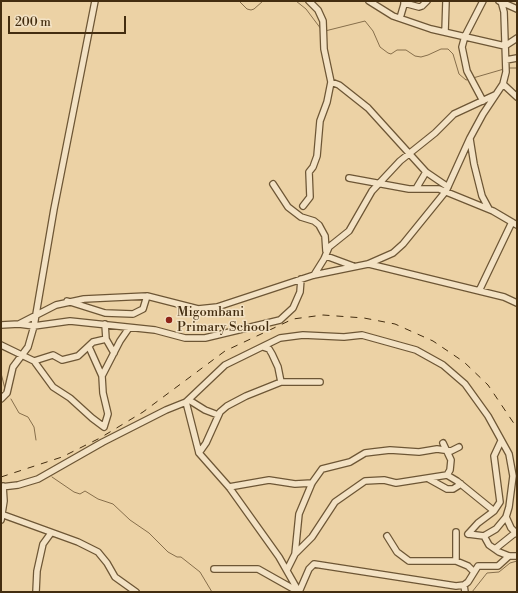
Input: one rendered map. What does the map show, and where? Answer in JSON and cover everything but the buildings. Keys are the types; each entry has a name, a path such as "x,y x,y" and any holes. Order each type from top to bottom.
{"street":[{"path":"1,398 7,393 13,367 28,347 34,326 54,209 95,1"},
{"path":"303,206 310,197 309,172 313,167 317,156 320,121 327,102 331,82 324,44 323,21 318,10 309,1"},
{"path":"370,1 400,18 445,32 504,46 517,38"},
{"path":"381,8 383,1"},
{"path":"400,18 404,2 419,7 425,5 427,1"},
{"path":"445,32 446,1"},
{"path":"483,1 465,36 462,47 466,71 483,101"},
{"path":"19,324 35,315 67,301 104,297 147,296 198,309 217,307 314,275 368,264 393,254 447,189 470,138 503,84 506,72 506,60 504,46 504,12 500,1"},
{"path":"500,1 517,9"},
{"path":"506,60 517,58"},
{"path":"331,82 339,85 368,108 426,172 447,189 514,223 479,291"},
{"path":"503,84 517,97"},
{"path":"314,275 332,243 349,231 365,201 379,184 410,153 435,133 462,108 495,95"},
{"path":"470,138 480,190 489,209"},
{"path":"417,188 426,172"},
{"path":"349,178 408,189 447,189"},
{"path":"273,184 288,207 301,218 314,221 319,225 325,236 326,254"},
{"path":"326,254 356,267"},
{"path":"368,264 504,296 517,303"},
{"path":"1,325 19,324 34,326 63,321 105,324 154,330 196,339 274,322 287,315 293,308 300,292 301,279"},
{"path":"67,301 105,313 133,314 143,309 147,296"},
{"path":"105,324 106,339 114,353"},
{"path":"102,376 120,340 129,328"},
{"path":"136,592 115,577 107,563 98,552 78,542 2,517 2,486 18,485 38,479 103,442 187,401 225,365 280,338 316,335 344,337 362,335 416,350 443,365 465,384 488,416 509,454 513,483 506,517 496,529 484,536 468,534 478,523 494,511 501,498 495,472 494,456 501,441"},
{"path":"34,361 53,355 62,360 78,356 98,340 106,339"},
{"path":"1,345 34,361 53,387 70,398 104,427 108,414 103,392 102,376 89,346"},
{"path":"264,347 269,349 272,354 278,367 281,382"},
{"path":"199,453 206,443 218,415 223,409 246,396 281,382 320,382"},
{"path":"187,401 218,415"},
{"path":"187,401 199,453 229,487 287,570 299,592 258,569 214,569"},
{"path":"443,443 451,466 447,475"},
{"path":"295,554 299,514 312,483 322,468 350,462 369,452 390,450 410,452 437,449 447,451 454,450 459,447"},
{"path":"287,570 295,554 312,537 335,502 364,481 384,480 396,483 447,475 462,484 494,511"},
{"path":"429,479 447,489 453,489 462,484"},
{"path":"229,487 269,480 295,484 312,483"},
{"path":"498,505 509,507"},
{"path":"495,549 516,533 510,528 506,517"},
{"path":"456,532 456,561"},
{"path":"36,592 37,570 43,544 50,533"},
{"path":"387,536 397,552 409,561 456,561 468,566 474,572"},
{"path":"484,536 489,545 495,549 509,556 517,556"},
{"path":"299,592 309,569 317,564 456,586 464,585 471,579 478,566 502,564 509,556"},
{"path":"464,585 465,592"}],"waterway":[{"path":"239,1 247,9 251,10 263,1"},
{"path":"296,1 306,9 321,29"},
{"path":"325,31 365,21 373,31 380,47 388,53 391,54 397,50 406,50 415,56 421,57 441,49 448,49 453,54 459,74 466,80 470,79"},
{"path":"509,68 517,68"},
{"path":"473,78 504,69"},
{"path":"1,373 5,389"},
{"path":"11,399 19,413 28,417 34,427 36,440"},
{"path":"52,477 74,492 80,494 85,491 98,499 113,504 130,520 149,533 168,552 177,557 181,557 200,572 212,592"},
{"path":"472,592 487,573 499,572 510,563 517,561"}],"railway":[{"path":"1,477 62,457 100,438 143,412 225,351 293,319 323,315 364,318 395,324 433,341 464,362 488,385 517,428"}],"place":[{"name":"Migombani Primary School","path":"169,320"}]}
